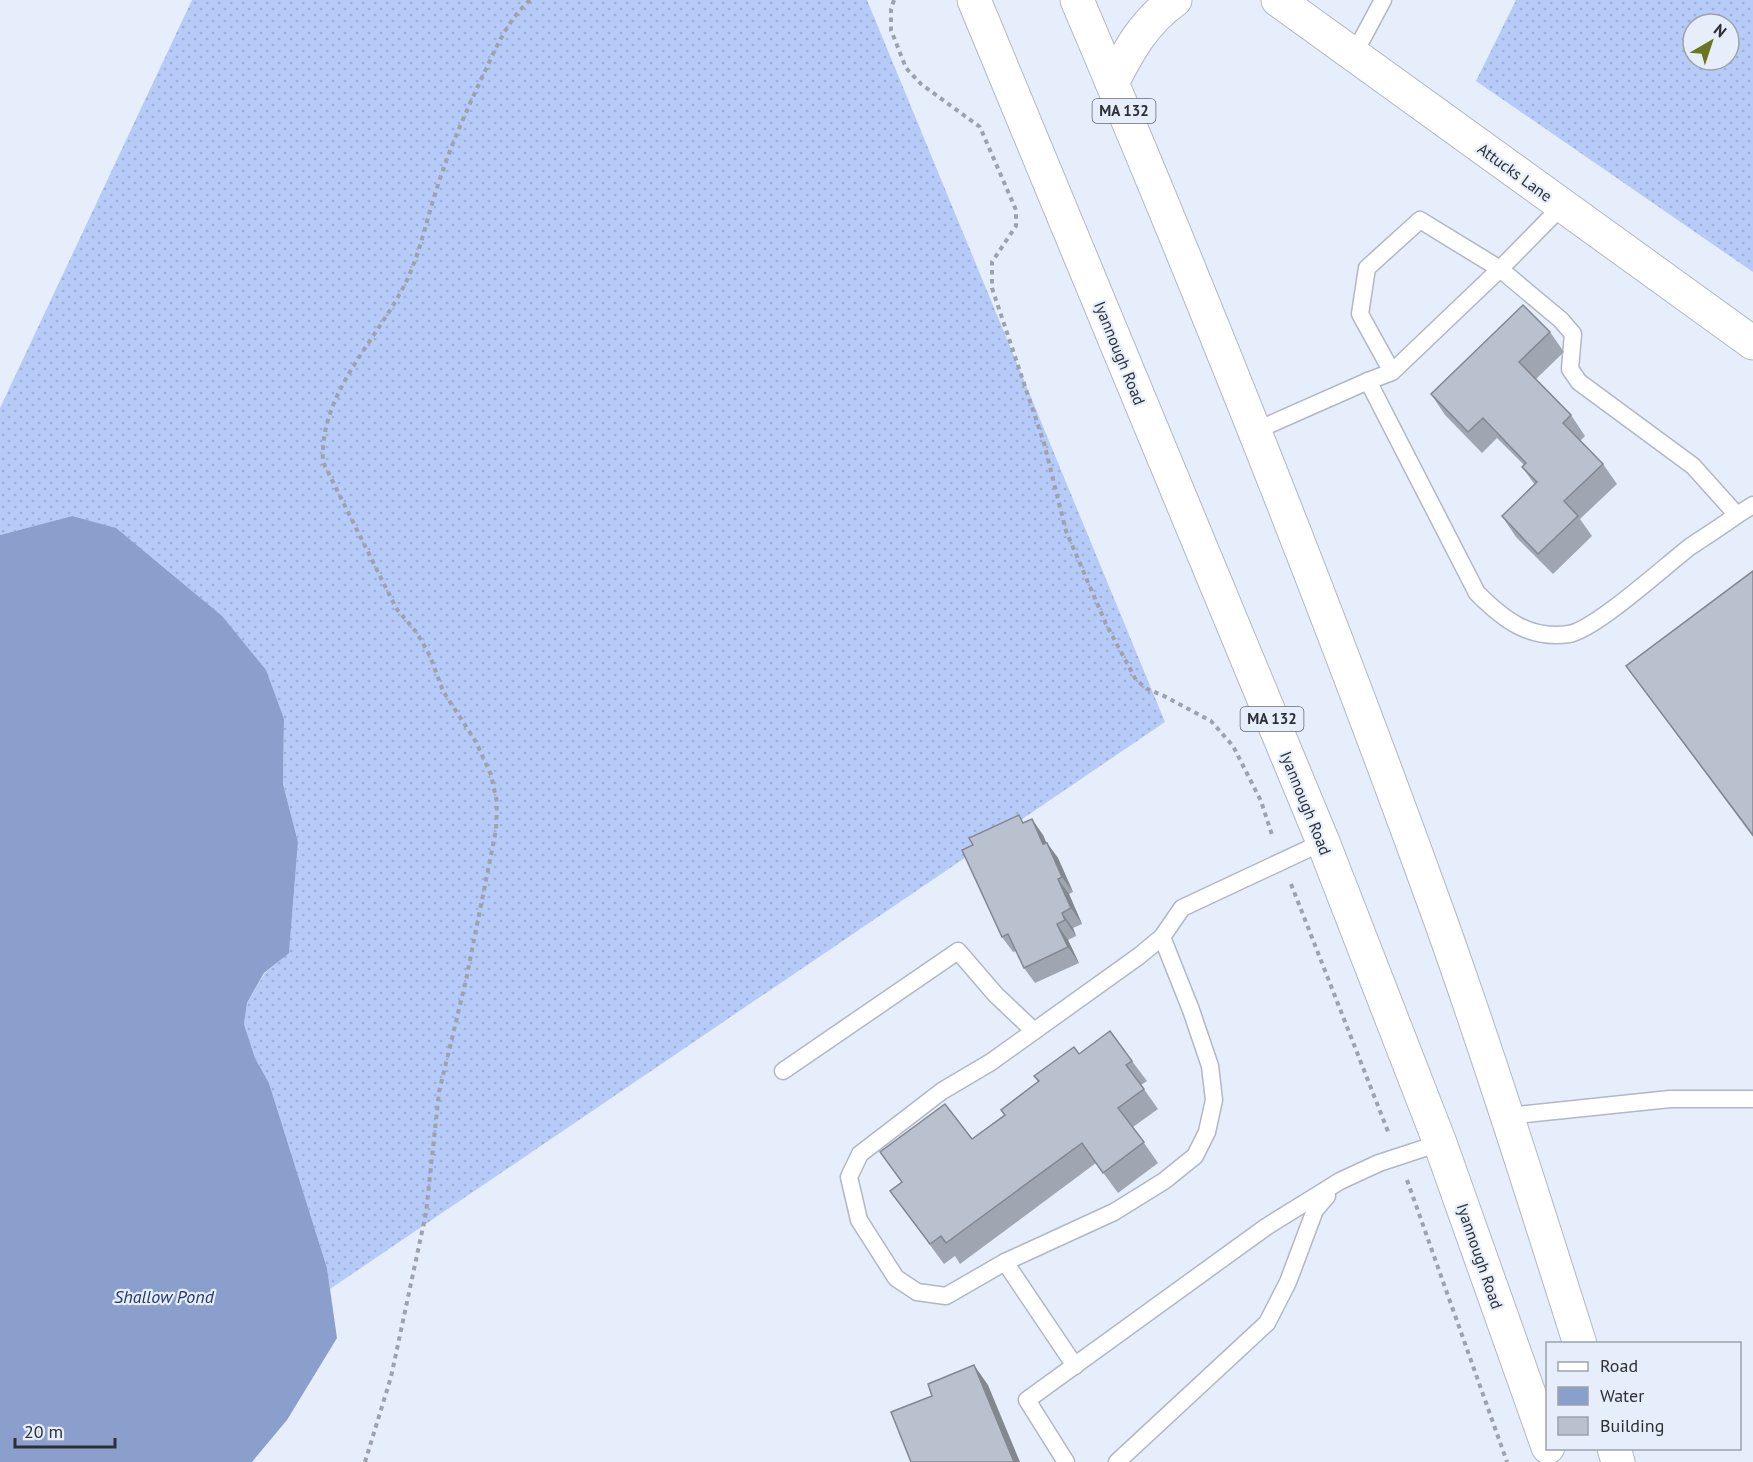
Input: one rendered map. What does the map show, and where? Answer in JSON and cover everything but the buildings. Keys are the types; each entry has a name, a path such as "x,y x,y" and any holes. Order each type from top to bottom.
{"main road":[{"name":"Iyannough Road","path":"974,0 1323,842 1440,1143 1546,1442"},
{"name":"MA 132","path":"1077,0 1255,431 1379,752 1508,1116 1579,1342"},
{"path":"1112,83 1149,21 1175,0"},
{"name":"Attucks Lane","path":"1278,0 1753,343"}],"lane":[{"path":"1353,54 1383,0"},
{"path":"1255,431 1392,372 1562,206"},
{"path":"1392,372 1360,314 1367,268 1420,220 1500,269 1561,320 1573,334 1570,369 1579,382 1693,466 1737,515"},
{"path":"1368,381 1477,593 1497,614 1528,632 1570,634 1598,619 1692,546 1753,505"},
{"path":"1162,937 1210,1066 1214,1100 1207,1132 1195,1156 1164,1181 1114,1212 1005,1262 946,1296 917,1292 896,1278 859,1220 849,1177 860,1154 942,1091 992,1062 1139,956 1162,937 1182,908 1323,842"},
{"path":"783,1071 958,951 996,995 1034,1031"},
{"path":"1508,1116 1670,1099 1753,1099"},
{"path":"1066,1462 1027,1400 1266,1227 1340,1181 1378,1163 1440,1143"},
{"path":"1117,1462 1267,1323 1288,1282 1315,1210 1340,1181"},
{"path":"1005,1262 1075,1366"}],"path":[{"path":"365,1462 391,1377 426,1213 439,1092 466,980 496,830 497,802 491,775 476,741 443,691 430,656 417,633 396,608 323,462 322,449 334,400 406,282 421,244 451,147 472,99 512,18 530,0"},
{"path":"894,0 891,9 891,30 906,68 921,84 980,126 1016,210 1016,226 992,262 992,288 1044,443 1066,531 1106,624 1136,680 1147,689 1211,721 1233,746 1261,801 1282,861 1398,1157 1507,1462"}],"shaded area":[{"path":"192,0 867,0 1165,722 330,1289 327,1268 269,1083 255,1058 244,1024 247,1003 265,973 289,952 298,842 283,784 284,719 72,516 0,535 0,408"},
{"path":"1516,0 1753,0 1753,272 1476,81"}],"water":[{"name":"Shallow Pond","path":"72,516 116,528 222,616 266,670 284,719 283,784 298,842 289,953 264,973 247,1003 244,1024 255,1058 269,1083 327,1268 337,1338 287,1420 252,1462 0,1462 0,535"}]}
